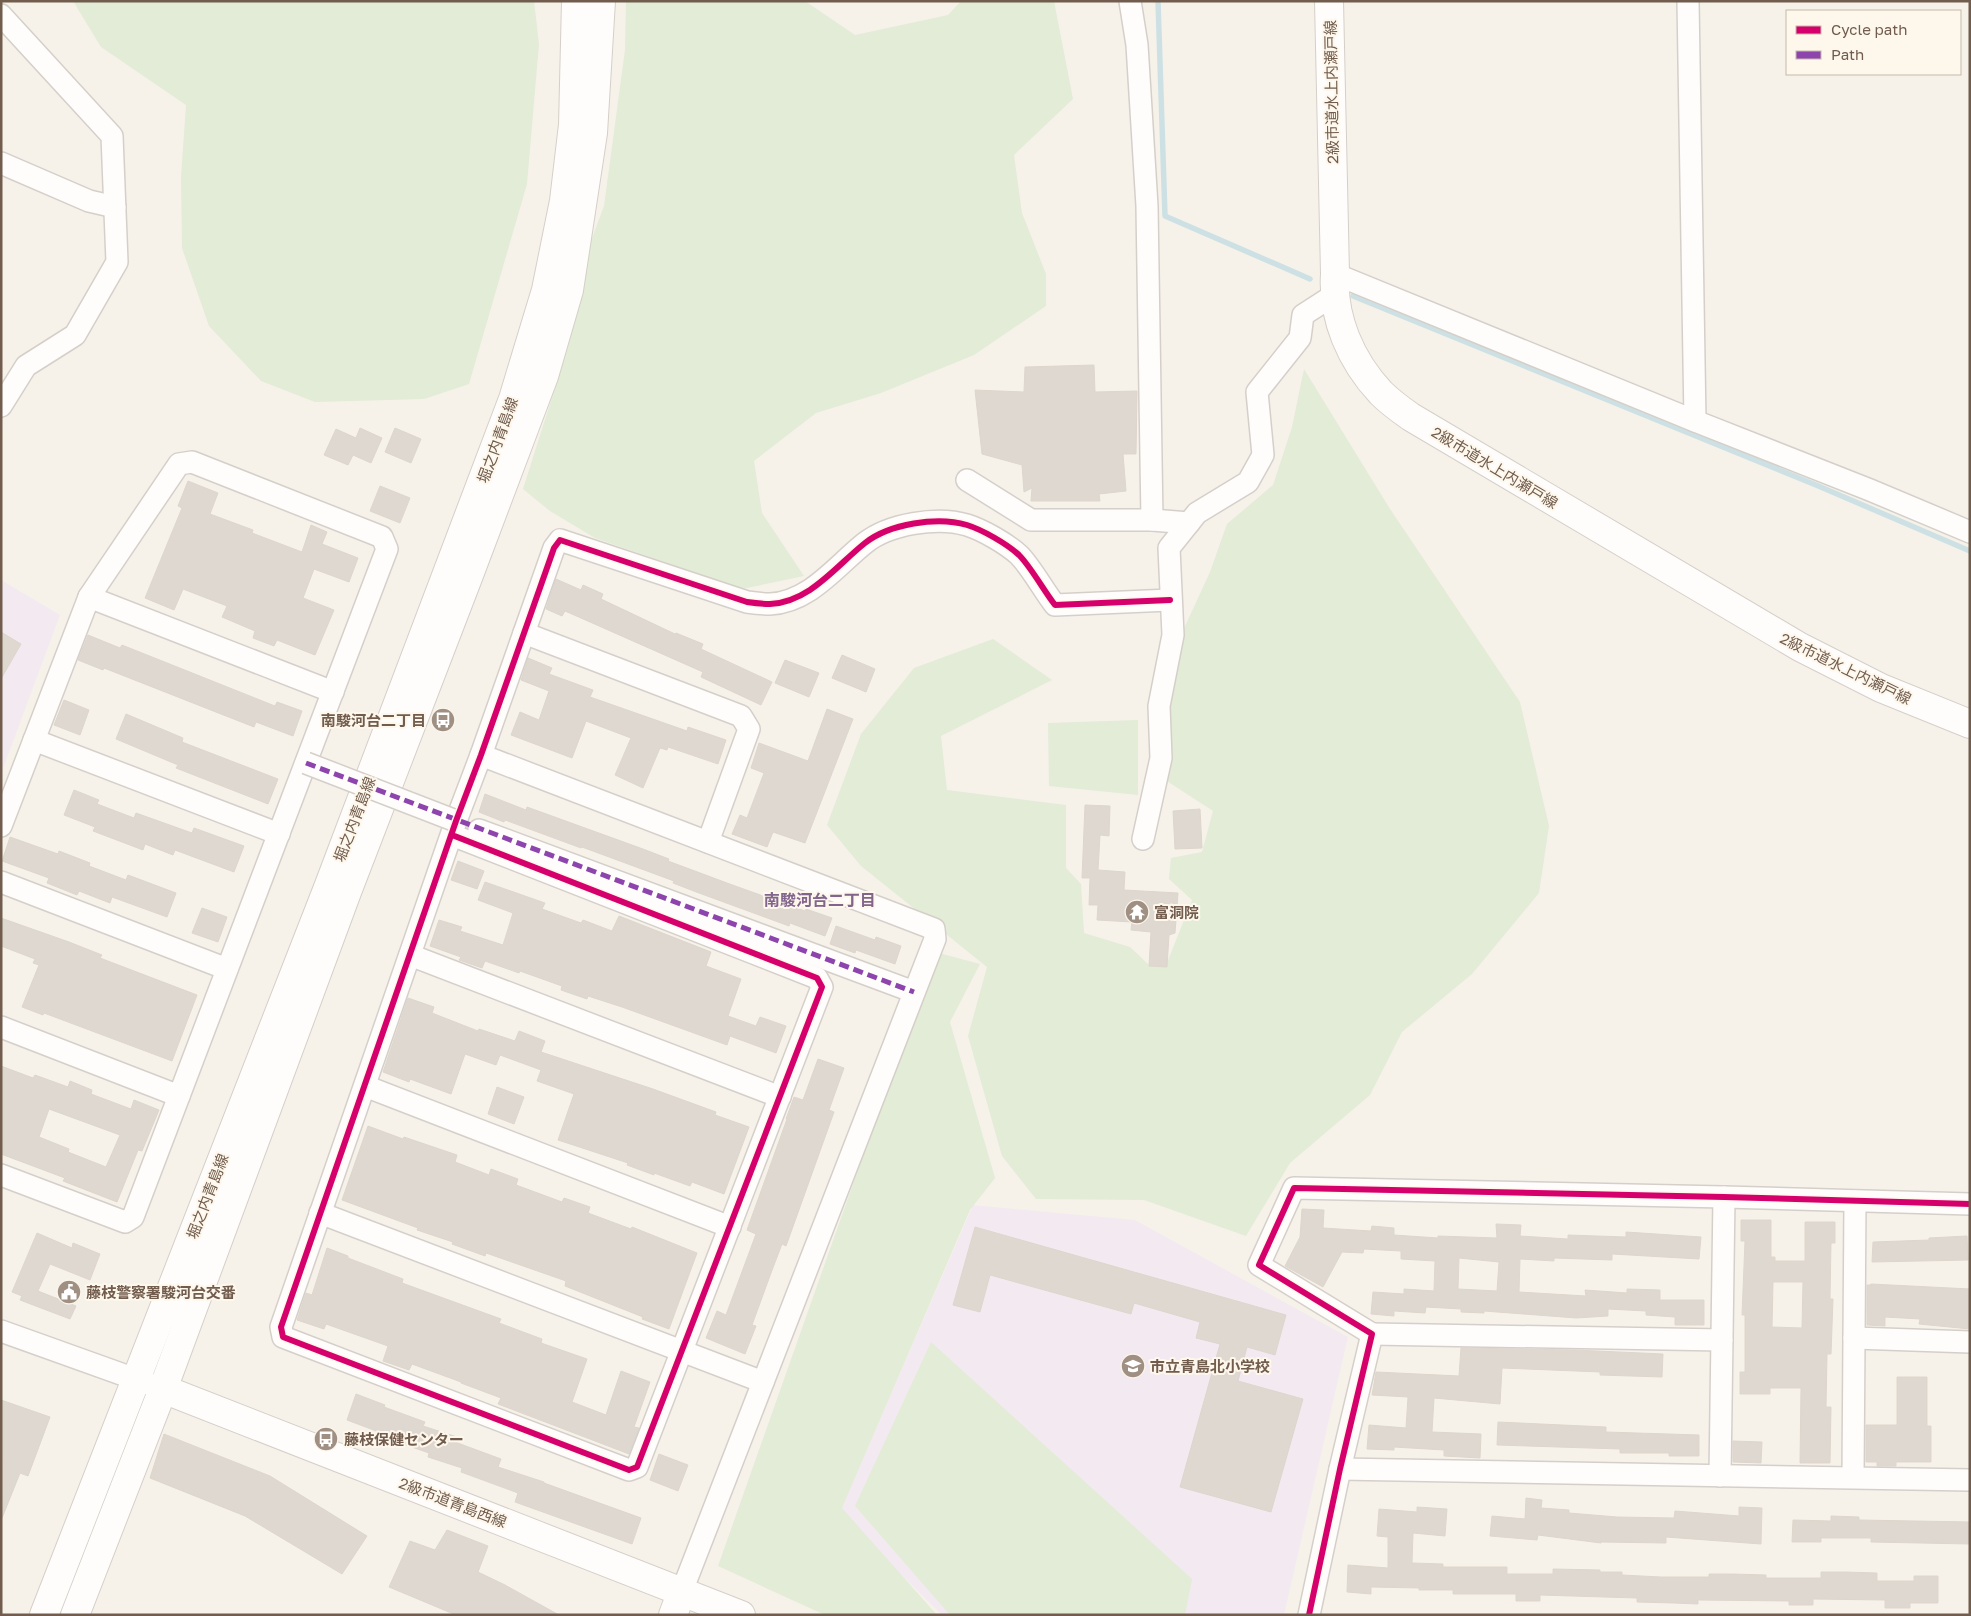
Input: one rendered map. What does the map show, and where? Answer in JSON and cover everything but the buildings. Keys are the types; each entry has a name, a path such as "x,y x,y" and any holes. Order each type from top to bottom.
{"main road":[{"name":"堀之内青島線","path":"44,1615 329,885 513,399 546,290 564,201 573,125 576,1"},
{"name":"堀之内青島線","path":"75,1615 164,1389 347,892 470,576 544,376 568,290 594,133 601,1"},
{"name":"2級市道水上内瀬戸線","path":"1329,1 1334,284 1345,340 1364,371 1382,394 1411,418 1800,647 1881,688 1970,724"},
{"name":"2級市道青島西線","path":"164,1389 678,1603 741,1615"}],"street":[{"path":"1130,1 1137,45 1147,206 1152,520"},
{"path":"1688,1 1695,421"},
{"path":"1,16 112,136 117,262 75,336 26,366 1,406"},
{"path":"1,163 88,201 115,207"},
{"path":"1143,839 1161,758 1159,706 1173,635 1169,548 1197,513 1248,482 1263,455 1257,392 1300,338 1303,315 1334,284 1695,421 1870,490 1970,532"},
{"path":"1,826 90,597 179,464 192,462 382,538 387,550 133,1217 125,1222 1,1175"},
{"path":"967,480 1031,520 1152,520 1189,523"},
{"path":"306,764 454,828 817,978 822,987 683,1351 636,1467 629,1470 283,1337 281,1327 454,828 554,548 560,540 747,602 771,604 795,597 819,584 866,542 894,528 932,521 966,524 992,537 1019,556 1055,605 1170,600"},
{"path":"90,597 333,692"},
{"path":"524,633 741,716 749,729 708,842"},
{"path":"34,740 279,834"},
{"path":"481,755 934,929 935,939 678,1603"},
{"path":"454,828 914,992"},
{"path":"1,882 227,969"},
{"path":"410,955 780,1097"},
{"path":"1,1027 179,1096"},
{"path":"365,1086 730,1227"},
{"path":"1722,1340 1372,1334 1259,1265 1294,1188 1970,1204"},
{"path":"1720,1476 1724,1197"},
{"path":"1853,1477 1856,1201"},
{"path":"320,1213 763,1382"},
{"path":"1,1330 164,1389"},
{"path":"1309,1615 1340,1469 1372,1334"},
{"path":"1854,1338 1970,1342"},
{"path":"1340,1469 1970,1480"}],"shaded area":[{"path":"1,580 60,615 1,774"},
{"path":"973,1205 1135,1220 1348,1337 1284,1615 942,1615 839,1514"}],"green space":[{"path":"73,1 534,1 539,44 527,184 469,384 424,399 315,402 261,381 209,326 182,248 181,177 186,105 101,47"},
{"path":"626,1 805,1 855,35 948,15 961,1 1054,1 1073,99 1014,155 1022,213 1046,274 1046,306 974,355 881,393 816,413 754,461 762,513 804,576 742,589 595,538 550,511 523,489 568,347 582,265 604,206 625,50"},
{"path":"1304,369 1390,509 1520,702 1549,826 1539,893 1472,974 1402,1032 1370,1095 1290,1163 1246,1236 1144,1200 1036,1199 1002,1156 968,1036 987,967 861,866 827,825 861,734 914,668 993,639 1052,680 941,736 947,790 1066,805 1066,868 1081,884 1084,933 1130,947 1149,965 1167,963 1192,900 1169,879 1171,858 1202,852 1213,811 1153,772 1151,700 1210,572 1227,524 1273,485 1292,427"},
{"path":"1138,720 1138,795 1049,786 1048,723"},
{"path":"935,952 980,964 950,1022 995,1178 970,1210 842,1508 937,1615 825,1615 718,1566"},
{"path":"931,1342 1192,1579 1185,1615 950,1615 855,1506"}],"waterway":[{"path":"1158,1 1165,216 1310,279"},
{"path":"1353,296 1816,485 1970,551"}],"marked path":[{"path":"306,763 914,992"}],"cycle path":[{"path":"452,835 817,978 822,987 637,1467 629,1470 283,1337 281,1327 456,821 554,548 560,540 747,602 770,604 784,602 810,590 875,536 914,524 942,521 955,522 980,530 1019,555 1055,605 1170,600"},
{"path":"1309,1615 1340,1469 1372,1334 1259,1265 1294,1188 1970,1204"}],"place":[{"name":"南駿河台二丁目","path":"443,720"},
{"name":"富洞院","path":"1137,912"},
{"name":"藤枝警察署駿河台交番","path":"69,1292"},
{"name":"市立青島北小学校","path":"1133,1366"},
{"name":"藤枝保健センター","path":"326,1439"}],"district":[{"name":"南駿河台二丁目","path":"820,900"}]}
